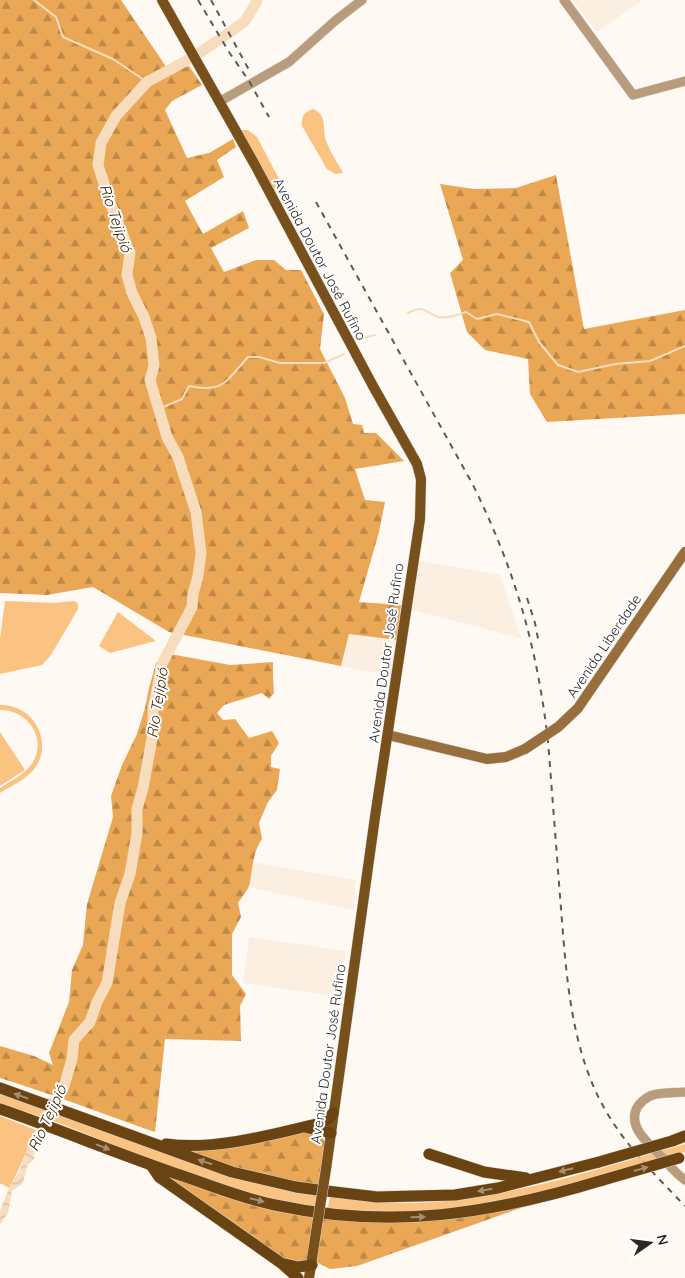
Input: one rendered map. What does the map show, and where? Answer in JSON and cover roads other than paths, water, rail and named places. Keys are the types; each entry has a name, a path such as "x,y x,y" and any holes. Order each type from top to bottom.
{"highway":[{"path":"0,1088 184,1156 256,1178 296,1187 377,1197 455,1195 498,1188 599,1162 685,1136"},
{"path":"0,1108 233,1194 276,1205 382,1218 422,1217 471,1212 524,1202 682,1157"},
{"path":"150,1142 187,1146 217,1144 302,1128 327,1120 334,1113"},
{"path":"302,1128 331,1133"},
{"path":"429,1154 484,1172 532,1178"},
{"path":"151,1165 155,1172 165,1181 281,1263 298,1278"},
{"path":"536,1206 569,1195 581,1187"},
{"path":"281,1263 298,1267 312,1265"}],"main road":[{"name":"Avenida Doutor José Rufino","path":"162,0 255,166 420,472 422,498 420,519 374,825 310,1278"},
{"name":"Avenida Liberdade","path":"388,735 479,757 496,759 525,749 558,726 578,708 685,552"}],"street":[{"path":"219,102 289,62 336,20 362,0"},
{"path":"564,0 633,95 685,81"},
{"path":"685,1092 655,1094 646,1098 636,1110 636,1119 638,1129 646,1140 675,1172 685,1180"}],"water":[{"name":"Rio Tejipió","path":"54,1097 61,1101 45,1130 35,1143 34,1159 27,1166 23,1183 12,1191 8,1213 0,1225 0,1211 9,1188 20,1170 29,1143"}],"waterway":[{"path":"34,0 56,17 63,37 113,59 147,82"},
{"name":"Rio Tejipió","path":"49,1112 64,1086 72,1059 74,1040 90,1022 97,1002 107,983 120,903 130,874 137,833 137,809 143,788 153,733 153,708 162,664 192,607 201,553 196,512 178,457 167,437 150,380 154,366 151,338 144,317 132,293 127,275 130,253 98,165 101,143 116,116 147,82 195,56 245,21 257,0"},
{"path":"408,313 421,309 438,317 445,317 466,312 477,319 497,314 529,322 539,342 558,365 578,372 615,364 650,361 685,346"},
{"path":"355,340 375,335"},
{"path":"158,409 182,399 189,386 210,388 223,384 248,357 259,357 280,363 324,363 344,354"}],"railway":[{"path":"198,0 249,81 269,117"},
{"path":"211,0 249,70"},
{"path":"316,202 473,485 501,548 522,609 538,673 548,741 567,980 584,1062 594,1088 615,1126 654,1173 685,1206"},
{"path":"527,598 539,644"}]}
